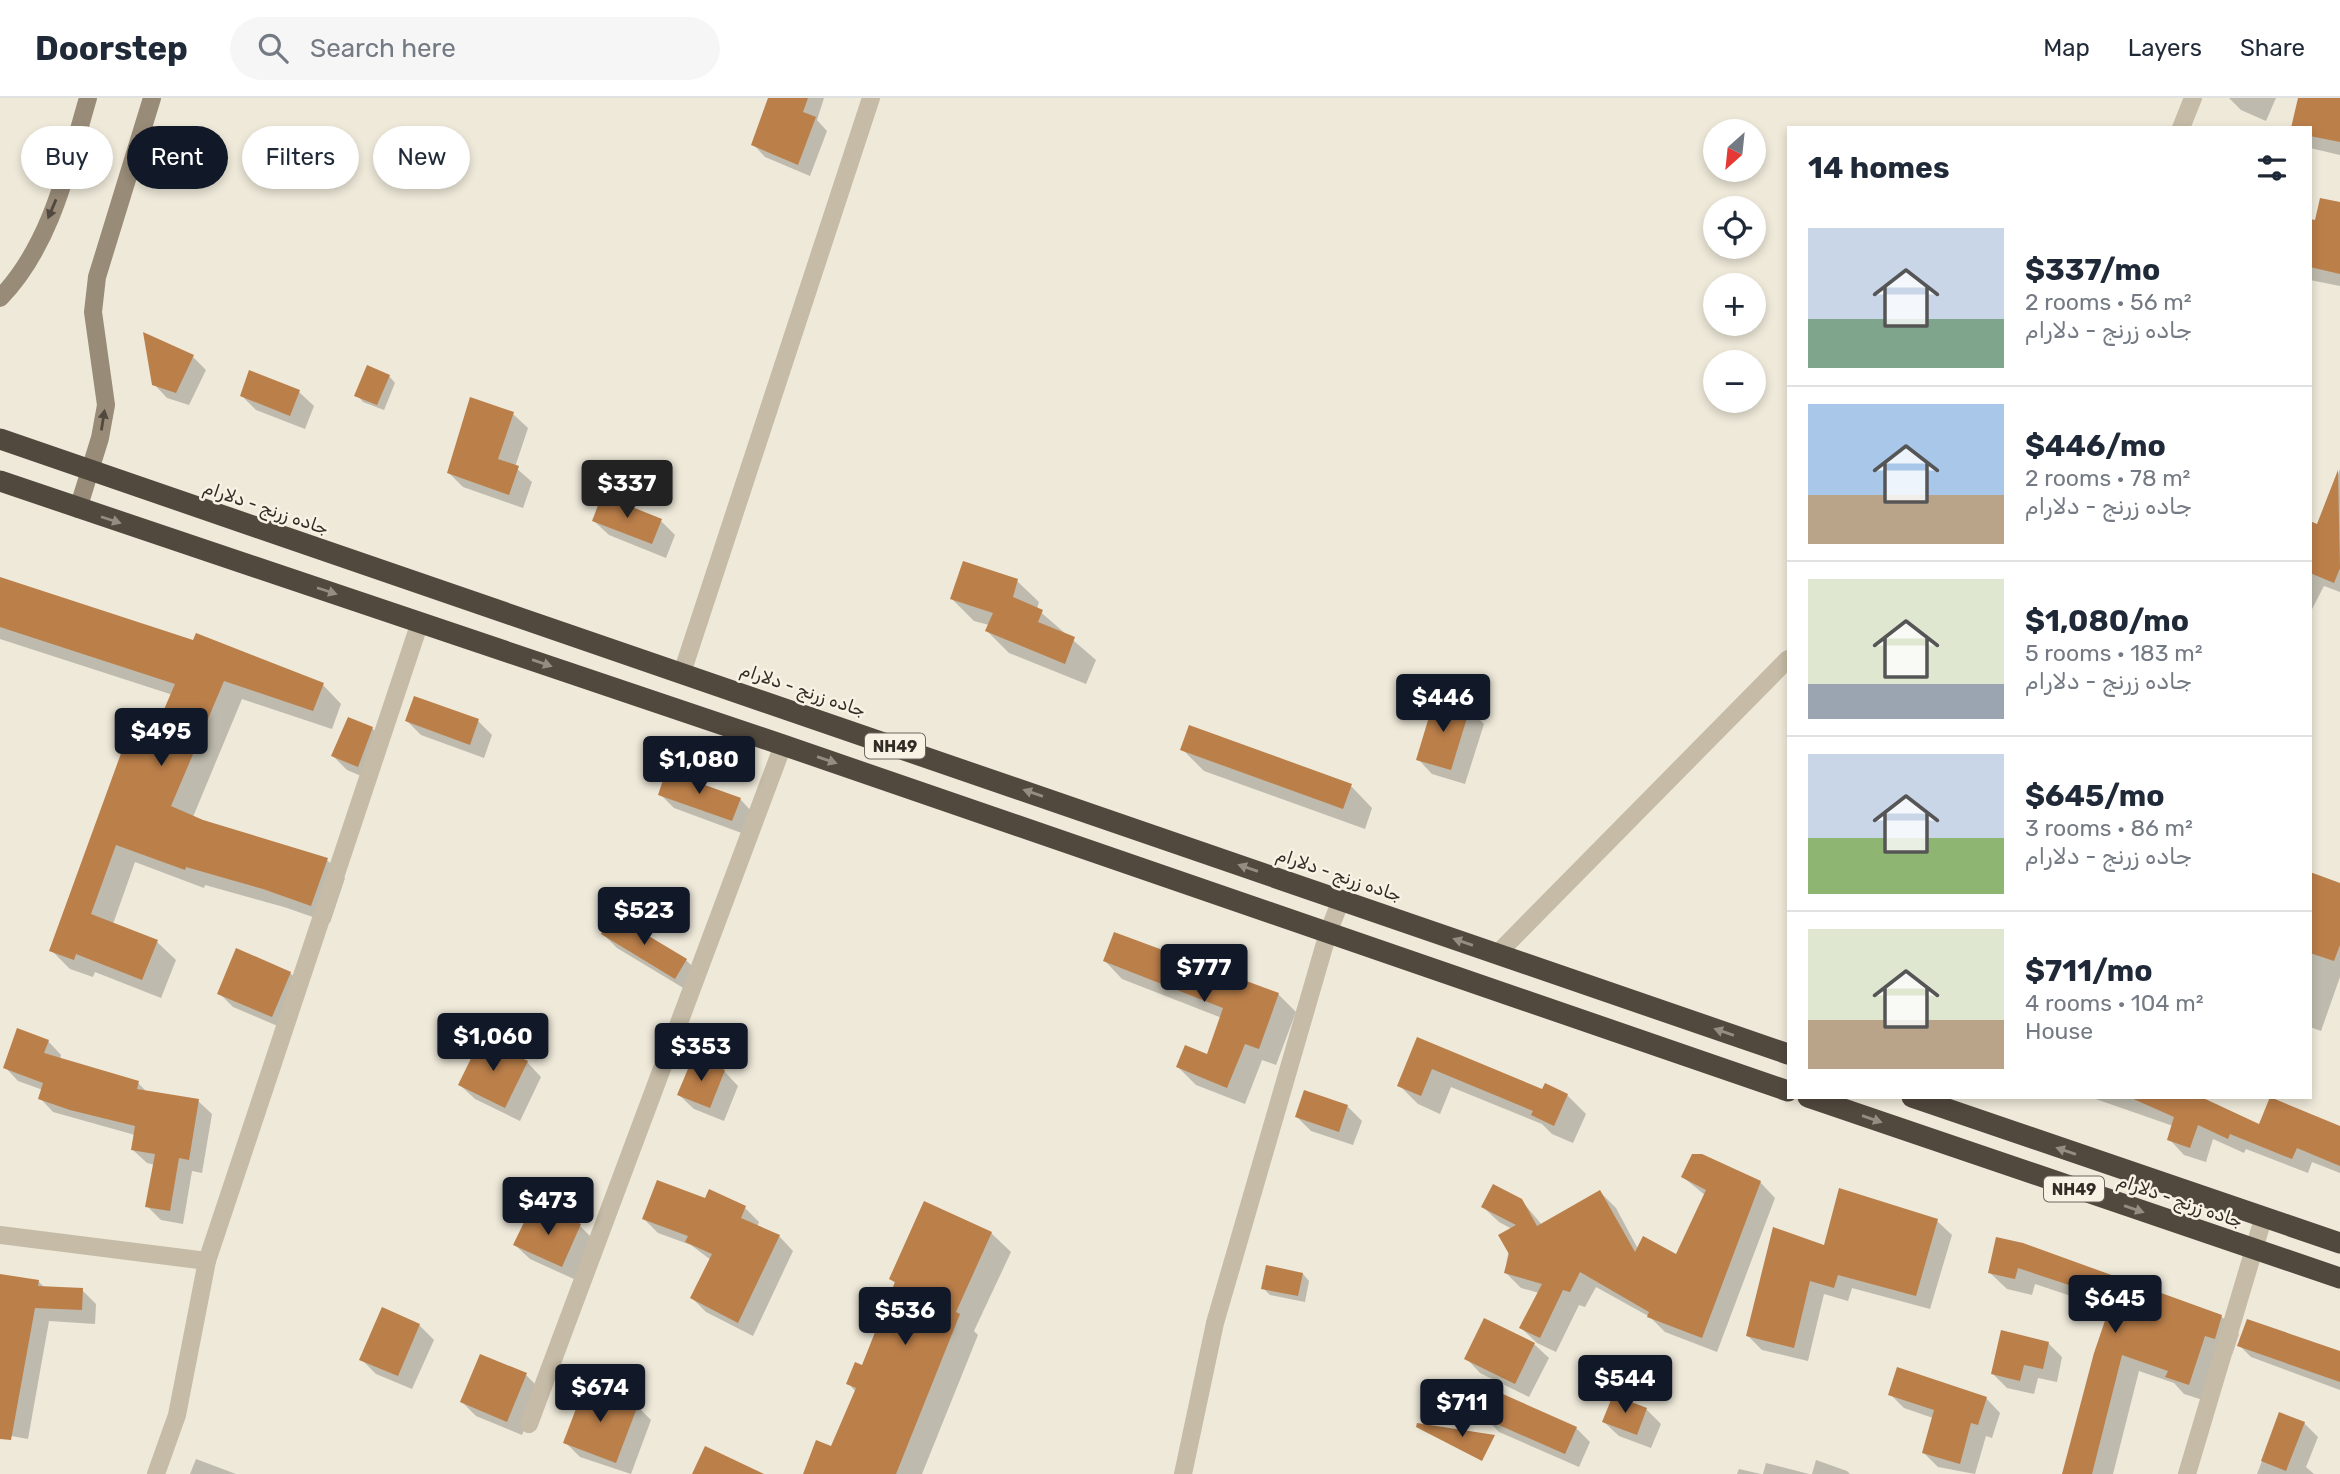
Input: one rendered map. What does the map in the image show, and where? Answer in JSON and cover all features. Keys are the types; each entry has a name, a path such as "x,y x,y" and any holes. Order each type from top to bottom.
{"highway":[{"name":"جاده زرنج - دلارام","path":"0,439 1787,1055"},
{"name":"NH49","path":"0,481 783,745 1787,1091"},
{"name":"جاده زرنج - دلارام","path":"1814,1099 2253,1251 2340,1278"},
{"name":"جاده زرنج - دلارام","path":"1918,1099 2263,1219 2340,1243"}],"street":[{"path":"0,299 32,256 61,189 88,98"},
{"path":"78,509 100,438 106,405 93,312 97,277 152,98"},
{"path":"682,673 871,98"},
{"path":"2182,126 2193,98"},
{"path":"156,1474 177,1415 207,1261 420,622"},
{"path":"1497,954 1787,660"},
{"path":"529,1424 783,745"},
{"path":"1183,1474 1214,1323 1328,933 1341,900"},
{"path":"2187,1474 2263,1219"},
{"path":"0,1235 207,1261"}],"building":[{"path":"768,98 808,98 803,112 816,117 798,165 751,145"},
{"path":"2298,98 2340,98 2340,142 2312,136 2312,126 2291,126"},
{"path":"2320,198 2340,202 2340,274 2312,267 2312,219 2315,220"},
{"path":"143,332 194,355 176,393 152,385"},
{"path":"367,365 390,375 377,405 354,396"},
{"path":"249,370 300,390 290,416 240,396"},
{"path":"470,397 514,412 498,459 519,466 509,495 447,473"},
{"path":"2338,470 2340,568 2334,583 2312,574 2312,522 2317,524"},
{"path":"602,495 662,519 652,544 592,521"},
{"path":"963,561 1018,579 1013,597 1043,610 1038,622 1075,637 1065,664 985,631 993,613 950,599"},
{"path":"0,577 193,640 196,633 324,683 313,711 224,681 171,806 203,820 328,858 311,906 186,867 185,870 116,845 91,914 158,940 142,980 76,954 74,960 49,951 131,726 153,735 175,684 0,627"},
{"path":"414,696 479,719 470,745 405,721"},
{"path":"1435,697 1470,708 1451,770 1416,760"},
{"path":"348,717 373,727 358,767 331,756"},
{"path":"1189,725 1352,784 1343,809 1180,750"},
{"path":"666,771 741,798 732,821 658,795"},
{"path":"2312,873 2340,883 2340,945 2334,961 2312,954"},
{"path":"612,914 687,959 675,979 601,934"},
{"path":"1114,932 1279,993 1259,1049 1245,1044 1227,1088 1176,1067 1185,1045 1207,1054 1223,1008 1103,961"},
{"path":"236,948 291,972 272,1017 217,994"},
{"path":"17,1028 49,1040 44,1053 139,1081 137,1089 199,1099 189,1160 179,1158 170,1211 145,1207 155,1154 131,1150 135,1126 38,1099 43,1083 3,1068"},
{"path":"1417,1037 1542,1089 1545,1083 1568,1094 1554,1126 1531,1115 1533,1111 1432,1069 1421,1096 1397,1086"},
{"path":"481,1038 528,1061 505,1108 458,1085"},
{"path":"693,1057 725,1070 710,1108 677,1095"},
{"path":"1304,1090 1348,1105 1339,1132 1295,1117"},
{"path":"2134,1099 2205,1099 2259,1124 2269,1099 2275,1099 2340,1126 2340,1166 2297,1148 2292,1159 2230,1134 2228,1139 2198,1125 2190,1148 2167,1140 2174,1117"},
{"path":"1692,1154 1702,1154 1761,1181 1702,1338 1647,1317 1649,1312 1580,1272 1570,1292 1563,1290 1540,1338 1519,1328 1542,1284 1504,1273 1509,1254 1498,1235 1516,1225 1481,1207 1493,1184 1522,1199 1537,1226 1600,1190 1635,1252 1643,1236 1676,1254 1706,1190 1681,1177"},
{"path":"657,1180 705,1198 709,1189 746,1206 741,1218 780,1235 738,1323 690,1298 712,1254 685,1242 688,1236 642,1219"},
{"path":"1839,1188 1938,1219 1916,1296 1838,1275 1834,1288 1810,1281 1794,1348 1746,1336 1773,1227 1824,1245"},
{"path":"924,1201 992,1232 956,1312 960,1314 896,1474 803,1474 816,1440 831,1446 856,1388 846,1384 855,1362 862,1365 895,1282 889,1279"},
{"path":"546,1208 581,1224 562,1267 513,1245 528,1214 541,1220"},
{"path":"1996,1237 2023,1243 2222,1315 2215,1339 2205,1336 2189,1385 2165,1377 2168,1371 2122,1355 2092,1474 2062,1474 2094,1353 2109,1309 2072,1293 2075,1287 2018,1268 2015,1279 1988,1273"},
{"path":"1266,1265 1303,1273 1298,1296 1261,1289"},
{"path":"0,1274 39,1280 38,1286 83,1288 82,1310 35,1308 11,1440 0,1439"},
{"path":"382,1307 420,1324 398,1376 359,1360"},
{"path":"1484,1318 1535,1343 1515,1384 1464,1359"},
{"path":"2247,1319 2340,1351 2340,1382 2237,1346"},
{"path":"2001,1330 2049,1342 2043,1369 2024,1365 2020,1381 1991,1374"},
{"path":"480,1354 527,1373 507,1422 460,1402"},
{"path":"1897,1367 1987,1397 1978,1425 1971,1423 1960,1464 1922,1453 1934,1410 1888,1395"},
{"path":"585,1385 638,1405 616,1463 563,1443"},
{"path":"1496,1391 1577,1427 1565,1454 1483,1418"},
{"path":"1613,1395 1647,1408 1637,1435 1602,1422"},
{"path":"2279,1412 2305,1422 2286,1471 2261,1461"},
{"path":"1417,1423 1495,1435 1482,1461 1416,1427"},
{"path":"705,1446 764,1474 692,1474"}]}
